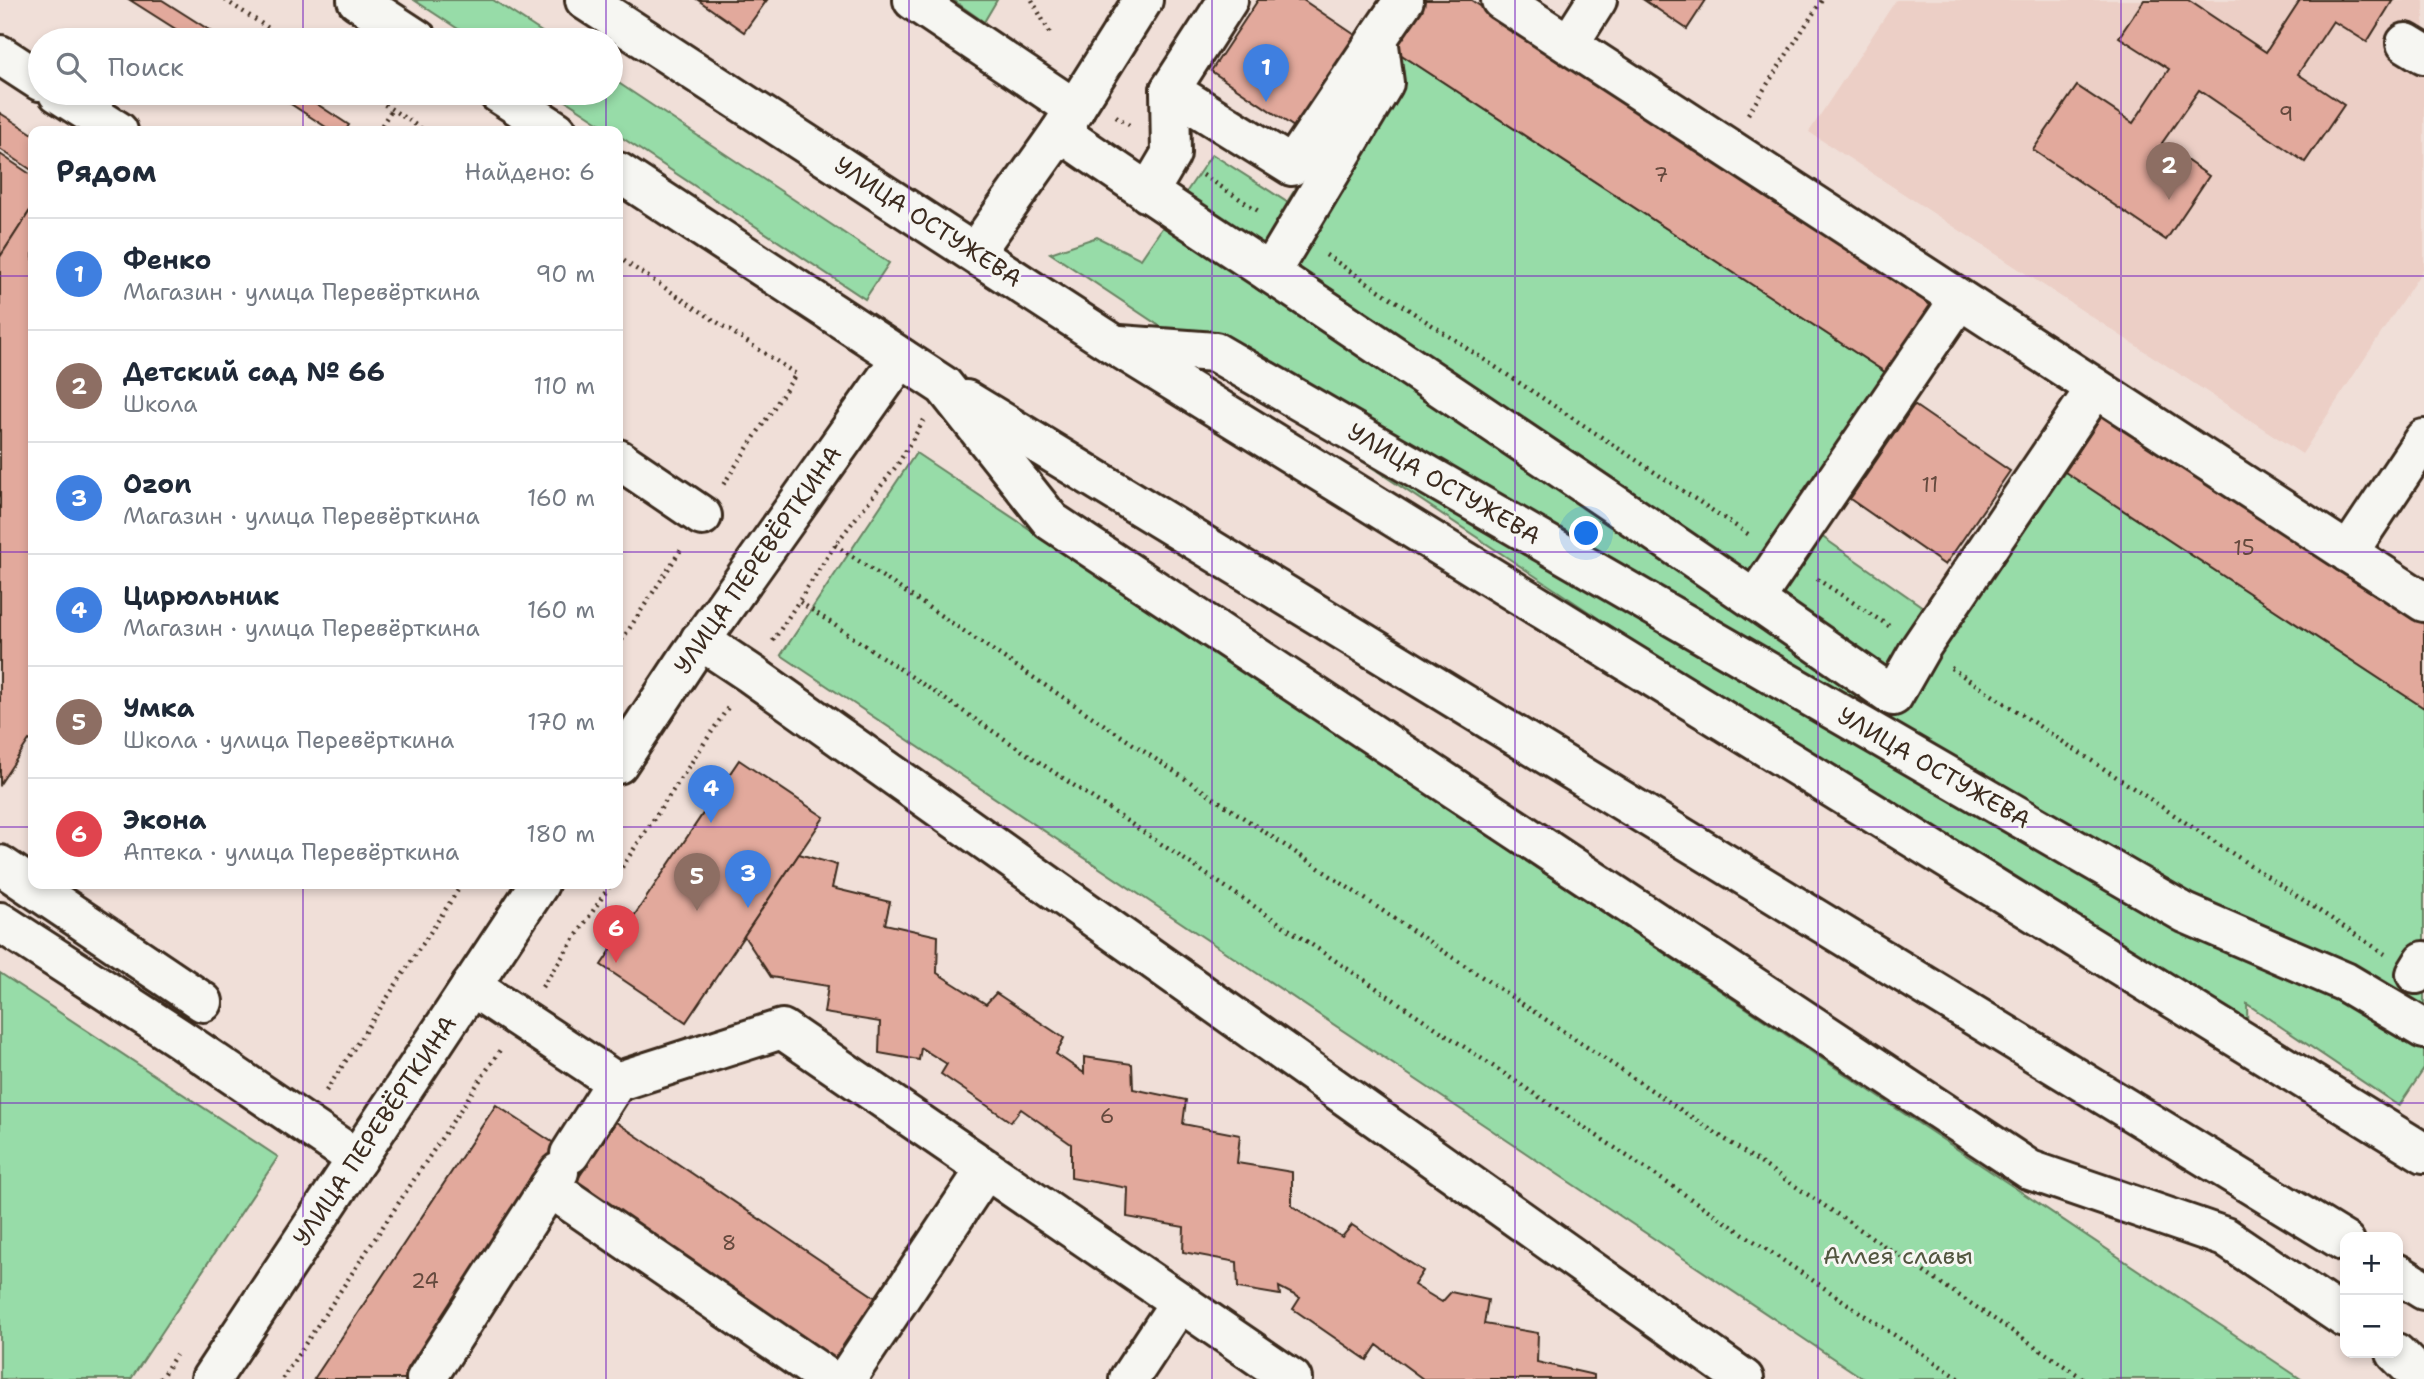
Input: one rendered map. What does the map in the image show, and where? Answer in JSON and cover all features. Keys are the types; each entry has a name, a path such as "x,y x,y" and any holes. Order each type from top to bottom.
{"main road":[{"path":"357,0 400,28"},
{"name":"УЛИЦА ОСТУЖЕВА","path":"585,0 1115,345 1215,352 2185,912 2345,982 2424,1029"},
{"path":"913,0 1067,120 1148,193 1755,599 1893,695 1921,647 2095,389"},
{"path":"975,252 1067,120 1143,0"},
{"path":"1148,193 1171,154 1170,90 1228,0"},
{"path":"1170,90 1293,166 1404,0"},
{"path":"1502,0 2424,602"},
{"path":"1569,44 1597,0"},
{"path":"1270,273 1384,83 1378,38"},
{"path":"0,55 28,73"},
{"path":"77,105 110,126"},
{"path":"516,105 548,126"},
{"path":"623,175 944,386 2340,1239"},
{"path":"1755,599 1959,300"},
{"path":"1115,345 2424,1153"},
{"name":"УЛИЦА ПЕРЕВЁРТКИНА","path":"623,757 701,640 901,358"},
{"path":"944,386 1051,521 2031,1170 2225,1237 2340,1315"},
{"path":"2348,553 2424,439"},
{"path":"623,462 702,516"},
{"path":"701,640 1744,1379"},
{"path":"0,865 28,884"},
{"path":"36,889 203,1002"},
{"name":"УЛИЦА ПЕРЕВЁРТКИНА","path":"211,1379 536,889"},
{"path":"0,922 179,1038 356,1159"},
{"path":"471,986 616,1082"},
{"path":"426,1379 616,1082 782,1029 1292,1379"},
{"path":"846,1379 986,1169"},
{"path":"559,1171 830,1379"},
{"path":"2403,1277 2424,1290"},
{"path":"1129,1379 1180,1302"},
{"path":"2401,1358 2422,1379"}],"path":[{"path":"225,0 268,28"},
{"path":"1032,0 1051,35"},
{"path":"1727,148 1822,0"},
{"path":"386,105 418,126"},
{"path":"381,126 392,109"},
{"path":"623,260 796,374"},
{"path":"623,866 835,545 898,464 944,386"},
{"path":"835,545 2084,1379"},
{"path":"800,601 1959,1379"},
{"path":"282,1379 608,889"}],"shaded area":[{"path":"1896,0 2424,0 2424,268 2302,454 1809,132"}],"green space":[{"path":"414,0 493,0 536,28 457,28"},
{"path":"953,0 997,0 984,22"},
{"path":"1388,46 1888,374 1791,515 1956,630 2065,472 2424,708 2424,1069 2399,1106 2247,1004 2248,1051 1050,253 1097,237 1141,259 1212,154 1287,202"},
{"path":"623,86 889,263 865,299 623,138 623,126 604,126 572,105 623,105"},
{"name":"Аллея славы","path":"916,453 2301,1379 1864,1379 781,655"},
{"path":"0,973 278,1157 131,1379 0,1379"}],"building":[{"path":"130,0 162,0 206,28 174,28"},
{"path":"698,0 767,0 744,32"},
{"path":"1258,0 1303,0 1364,41 1303,133 1211,71"},
{"path":"1418,0 1471,0 1934,304 1888,374 1388,46"},
{"path":"1644,0 1706,0 1687,29"},
{"path":"2144,0 2188,0 2266,52 2300,0 2393,0 2367,42 2333,21 2298,74 2344,105 2305,162 2199,90 2162,143 2209,176 2166,240 2033,150 2077,86 2133,123 2169,69 2119,37"},
{"path":"292,105 318,105 349,125 324,126"},
{"path":"0,113 28,131 28,168 0,149"},
{"path":"0,154 28,173 28,214 0,257"},
{"path":"28,214 28,742 0,784 0,257"},
{"path":"1914,405 2010,471 1945,565 1850,499"},
{"path":"2104,413 2424,624 2424,708 2065,472"},
{"path":"739,760 824,817 686,1022 601,965"},
{"path":"799,854 837,865 832,888 890,902 885,924 938,936 937,973 986,1004 996,993 1064,1038 1056,1054 1084,1073 1084,1057 1132,1064 1133,1089 1186,1100 1183,1124 1240,1135 1237,1163 1292,1172 1292,1206 1342,1237 1352,1225 1423,1271 1414,1285 1442,1302 1451,1292 1488,1300 1484,1324 1538,1333 1537,1362 1594,1375 1594,1379 1423,1379 1377,1345 1367,1360 1293,1309 1300,1298 1279,1287 1280,1295 1238,1288 1237,1262 1183,1252 1184,1227 1127,1217 1128,1188 1071,1178 1071,1144 1021,1109 1011,1122 941,1074 947,1064 921,1048 919,1060 879,1053 880,1022 824,1013 828,986 771,977 744,936"},
{"path":"496,1105 587,1165 575,1183 548,1166 406,1379 314,1379"},
{"path":"616,1122 882,1302 841,1363 575,1183"}],"place":[{"name":"Фенко","path":"1266,102"},
{"name":"Детский сад № 66","path":"2169,200"},
{"name":"Цирюльник","path":"711,823"},
{"name":"Ozon","path":"748,908"},
{"name":"Умка","path":"697,911"},
{"name":"Экона","path":"616,963"}]}
